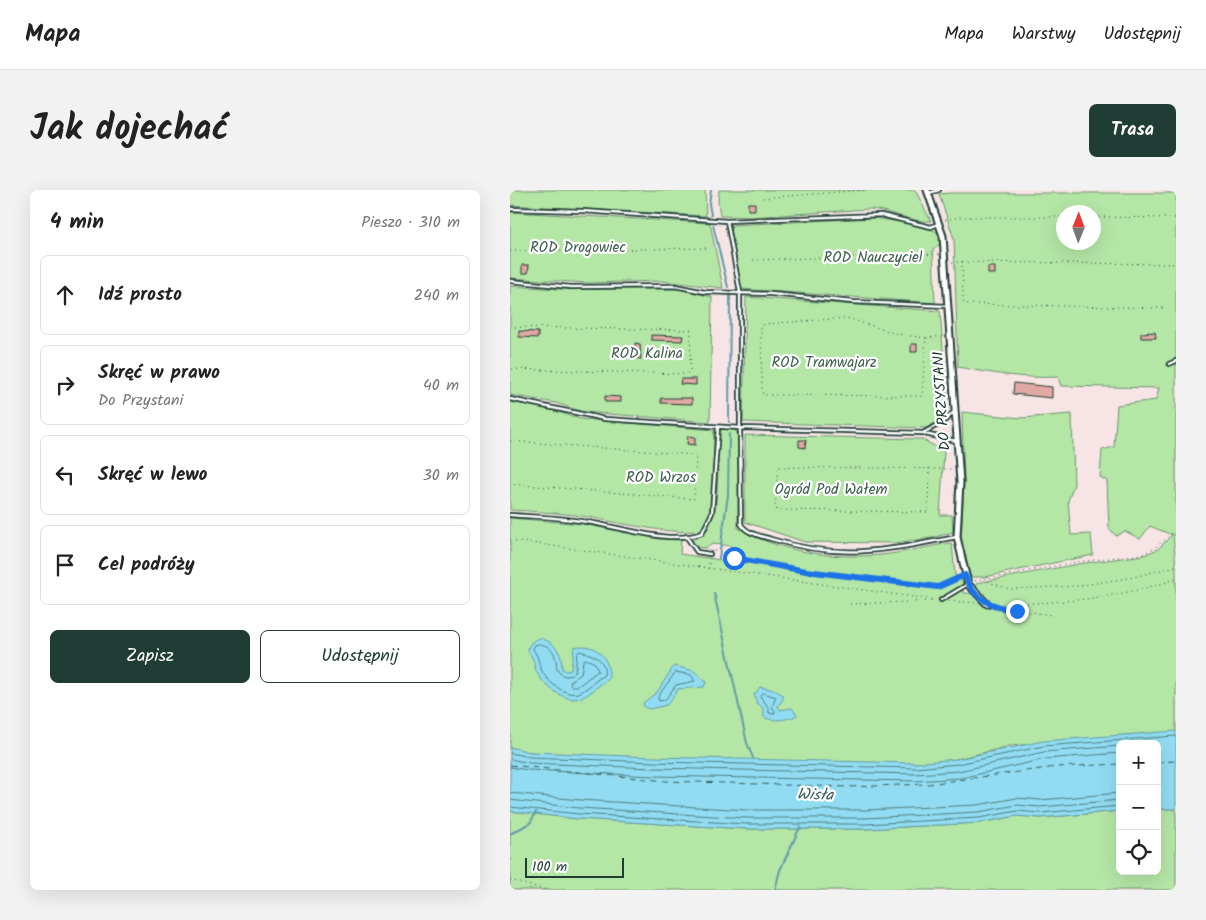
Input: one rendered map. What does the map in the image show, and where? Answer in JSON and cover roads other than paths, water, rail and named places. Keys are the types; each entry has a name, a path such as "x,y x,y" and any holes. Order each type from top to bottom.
{"street":[{"name":"DO PRZYSTANI","path":"928,192 940,224 944,245 958,441 957,537 968,584 987,604"}],"lane":[{"path":"928,192 939,190"},
{"path":"510,209 583,211 727,221 881,215 930,226 940,224"},
{"path":"727,221 740,292 740,518 743,528 752,533 792,546 830,552 884,551 957,537"},
{"path":"510,281 571,287 676,286 705,292 740,292 853,302 948,306"},
{"path":"1169,364 1176,362"},
{"path":"510,399 605,419 740,428 923,433 958,441"},
{"path":"923,433 943,422 956,411"},
{"path":"510,515 585,521 660,536 686,536 702,533 712,513 718,427"},
{"path":"686,536 698,552 710,554"},
{"path":"941,600 968,584"}],"water":[{"path":"540,638 557,649 561,658 562,669 566,671 571,670 574,647 582,646 595,649 607,664 609,679 577,699 557,693 540,678 532,657 528,652 531,643"},
{"path":"674,666 694,671 706,682 704,687 678,689 667,705 649,709 644,707 643,703 657,692"},
{"path":"760,687 775,690 783,695 783,699 778,706 780,710 792,708 797,715 780,720 771,720 764,717 763,708 757,703 754,695"},
{"name":"Wisła","path":"1176,731 1176,809 1161,809 1161,740 1116,740 1116,811 1040,818 1017,816 979,823 865,829 747,829 578,819 510,811 510,747 530,752 654,757 915,763 957,759 1043,741"}],"waterway":[{"path":"711,190 709,204 711,215"},
{"path":"713,225 728,287"},
{"path":"729,422 730,296"},
{"path":"719,558 728,495 729,434"},
{"path":"714,593 747,743 753,758"},
{"path":"510,834 530,823 536,812"},
{"path":"775,890 780,870 800,827"}],"park label":[{"name":"ROD Drogowiec","path":"578,248"},
{"name":"ROD Nauczyciel","path":"873,258"},
{"name":"ROD Kalina","path":"647,354"},
{"name":"ROD Tramwajarz","path":"824,363"},
{"name":"ROD Wrzos","path":"661,478"},
{"name":"Ogród Pod Wałem","path":"831,490"}]}
